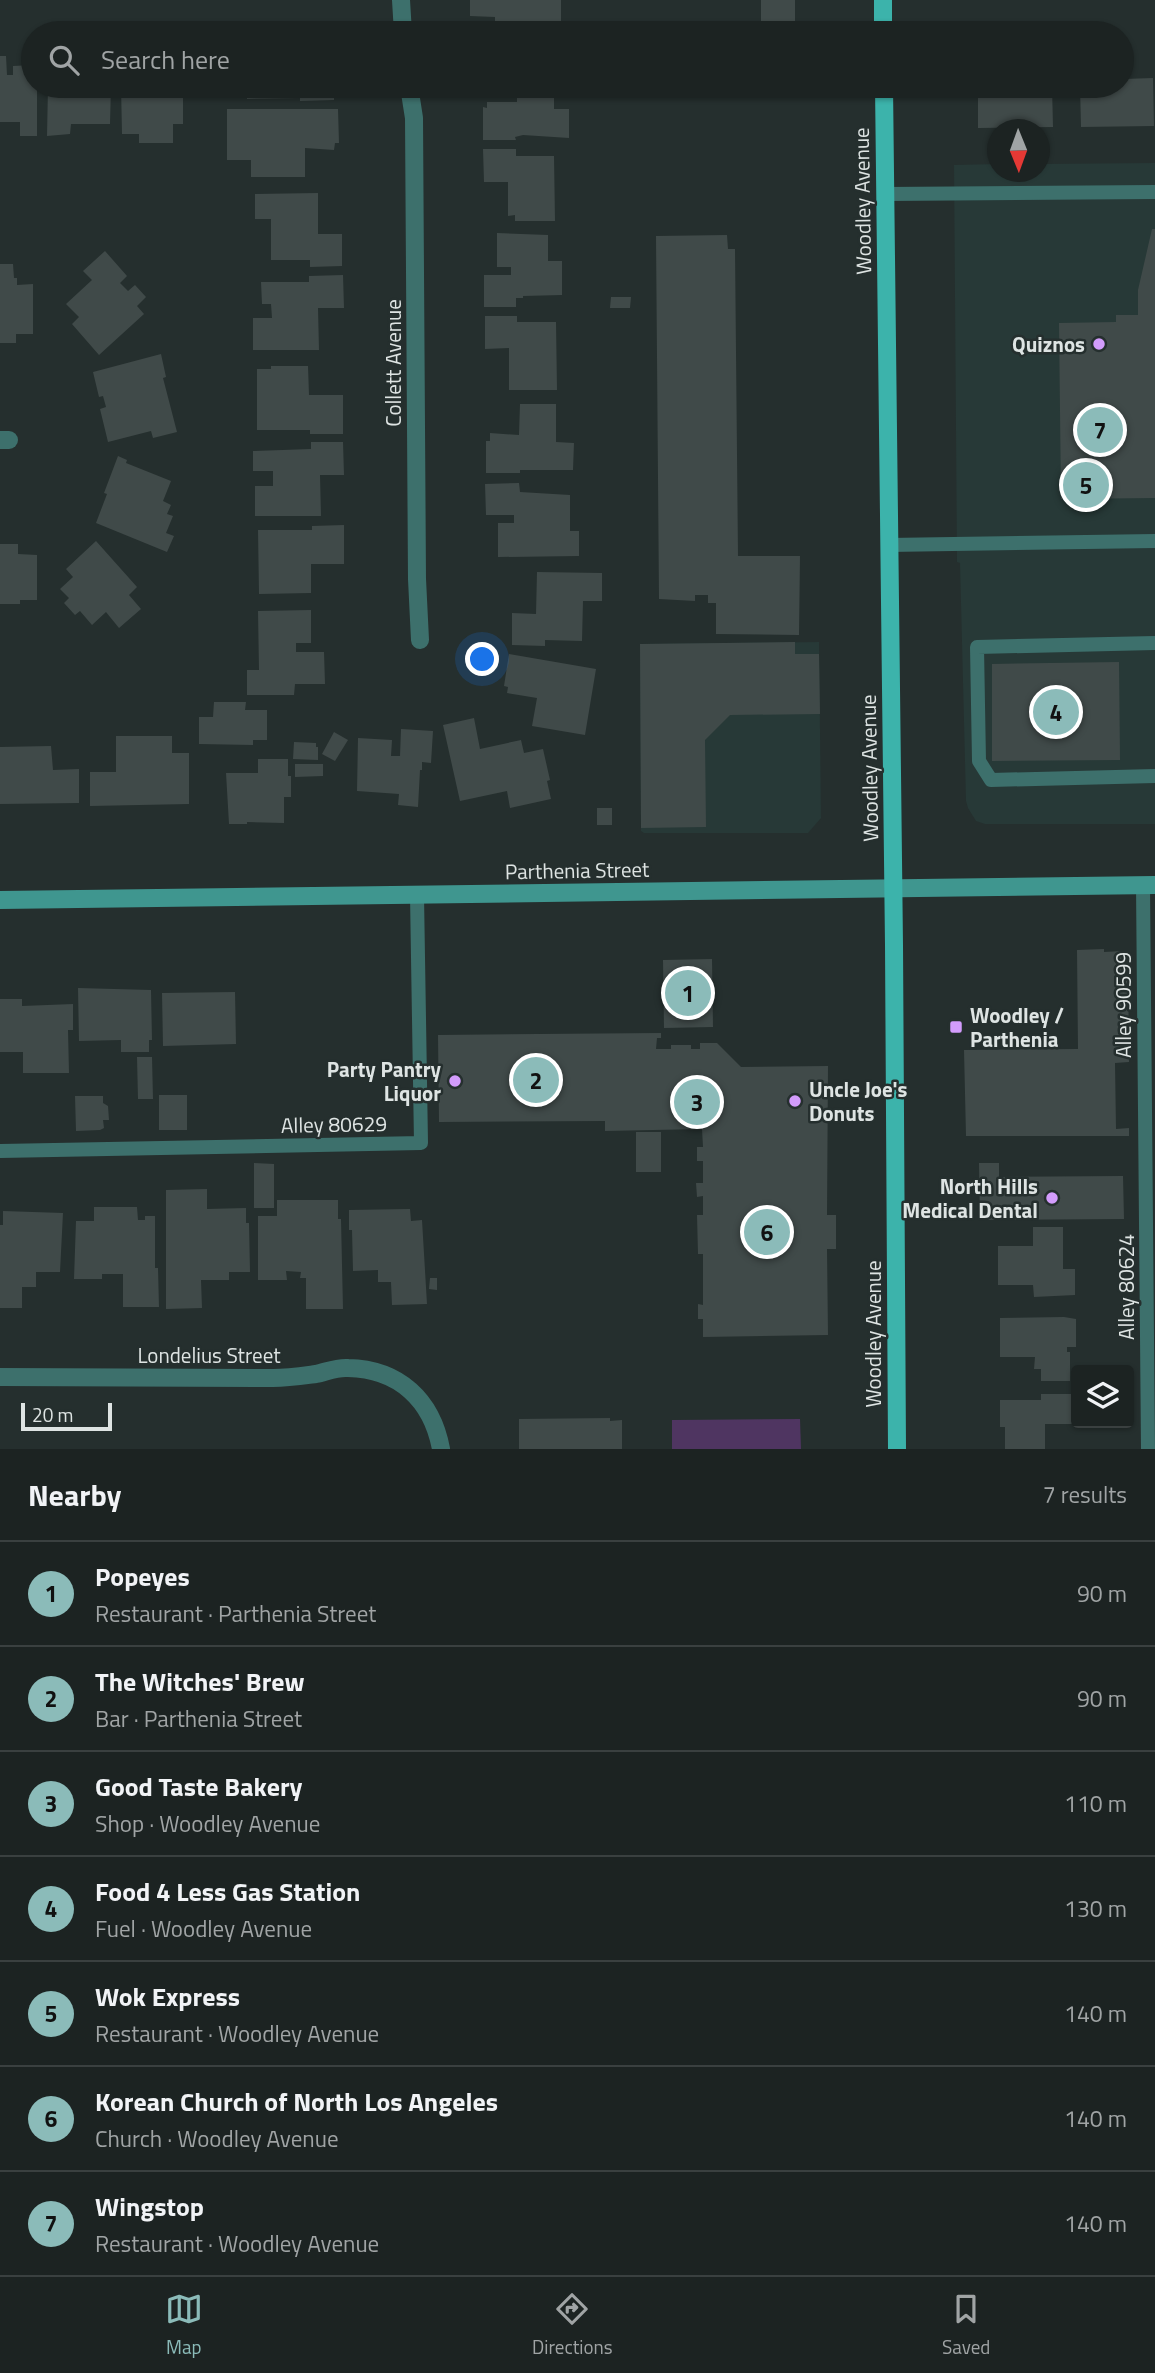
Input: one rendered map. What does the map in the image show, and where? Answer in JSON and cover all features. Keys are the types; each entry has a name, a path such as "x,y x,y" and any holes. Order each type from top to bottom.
{"main road":[{"path":"883,0 883,21"},
{"name":"Woodley Avenue","path":"884,98 894,889 897,1449"},
{"name":"Parthenia Street","path":"0,900 1149,885"}],"street":[{"path":"401,0 402,21"},
{"name":"Collett Avenue","path":"411,98 414,118 420,640"},
{"name":"Londelius Street","path":"0,1377 273,1378 295,1377 345,1367 369,1370 390,1377 412,1390 429,1412 441,1449"}],"lane":[{"path":"885,194 1155,192"},
{"path":"888,545 1155,541"},
{"path":"1155,643 976,647 979,761 991,780 1155,776"},
{"name":"Alley 90599","path":"1149,885 1150,1125"},
{"name":"Alley 80629","path":"0,1151 421,1143 417,895"},
{"name":"Alley 80624","path":"1148,1449 1150,1125"}],"shaded area":[{"path":"1155,163 1155,824 985,824 976,821 966,801 960,563 957,562 954,165 987,164 987,182 1050,182 1050,164"},
{"path":"819,642 821,818 808,833 641,831 640,644"},
{"path":"800,1419 801,1449 672,1449 672,1420"}],"building":[{"path":"470,0 561,0 561,21 495,21 495,17 470,16"},
{"path":"761,0 795,0 795,21 761,21"},
{"path":"0,56 6,56 7,75 13,75 13,66 21,66 21,98 37,98 37,136 20,136 20,122 0,122"},
{"path":"1153,78 1154,126 1081,127 1080,98 1134,98 1134,79"},
{"path":"48,98 111,98 110,124 71,124 70,134 47,136"},
{"path":"121,98 183,98 183,124 173,124 173,143 139,143 139,134 122,134"},
{"path":"300,98 334,98 334,100 300,101"},
{"path":"517,98 554,98 554,109 569,109 569,138 523,135 515,137 516,140 483,140 483,107 487,108 487,102 517,102"},
{"path":"978,98 1052,98 1053,127 1050,127 1050,119 987,119 987,128 978,128"},
{"path":"227,109 338,109 339,143 335,143 334,150 305,148 305,177 251,177 251,160 227,160"},
{"path":"483,149 516,149 516,156 554,156 555,221 515,221 515,215 508,216 508,182 484,182"},
{"path":"318,193 318,234 342,234 342,266 310,267 310,260 271,260 271,219 255,219 255,194"},
{"path":"1152,229 1155,229 1155,498 1061,499 1059,323 1116,322 1116,315 1138,315 1138,290"},
{"path":"497,233 548,235 548,261 562,261 562,295 523,296 516,298 516,307 484,307 484,275 511,275 511,267 497,267"},
{"path":"727,235 728,249 735,249 738,556 800,556 799,635 716,634 716,603 708,603 708,595 695,595 695,601 659,599 656,236"},
{"path":"105,251 127,276 120,283 128,291 135,285 146,297 137,306 144,314 99,355 72,324 79,317 66,304 92,280 83,271"},
{"path":"0,264 13,264 17,285 33,284 33,334 16,334 16,343 0,343"},
{"path":"343,275 344,308 318,308 319,350 253,350 253,318 272,318 271,304 262,304 261,282 309,282 309,276"},
{"path":"611,297 631,297 630,308 610,308"},
{"path":"485,316 517,316 517,322 556,322 557,390 509,390 509,348 485,349"},
{"path":"161,354 166,377 163,378 177,432 153,438 151,431 108,442 100,409 106,407 103,396 99,397 93,372"},
{"path":"271,366 308,366 309,395 343,395 343,434 310,434 310,430 257,430 257,369 271,369"},
{"path":"520,404 556,404 556,442 574,443 573,470 486,473 486,441 490,441 490,433 519,435"},
{"path":"311,442 343,442 344,475 320,475 321,516 255,516 255,486 273,486 273,471 253,471 253,451 311,449"},
{"path":"118,456 127,460 126,463 171,481 163,501 171,505 167,514 173,516 166,533 174,536 167,552 96,523"},
{"path":"519,483 520,492 570,495 570,531 579,531 579,556 498,557 498,523 514,523 514,515 486,515 485,484"},
{"path":"344,525 344,564 311,564 311,593 259,594 258,530 312,530 312,526"},
{"path":"96,541 137,587 129,595 141,609 119,628 106,612 92,625 80,611 75,615 64,603 69,598 60,589 73,577 66,569"},
{"path":"0,544 18,544 18,554 37,555 37,600 20,600 20,604 0,604"},
{"path":"537,572 602,573 602,601 583,601 582,641 545,640 545,646 512,645 512,613 536,614"},
{"path":"311,610 311,643 296,643 296,652 324,652 325,684 295,684 294,695 247,695 247,670 259,670 258,611"},
{"path":"795,642 795,654 819,654 820,714 730,715 705,740 706,827 641,828 640,644"},
{"path":"509,654 596,669 585,735 532,726 537,698 507,693 508,687 504,686"},
{"path":"1119,662 1120,760 992,761 992,664"},
{"path":"214,702 246,702 245,710 267,710 267,740 253,740 253,745 199,744 199,717 213,717"},
{"path":"474,718 480,749 521,740 524,753 543,749 551,799 510,808 507,791 460,801 443,725"},
{"path":"401,729 433,731 431,763 422,762 420,770 418,807 398,805 399,794 357,791 358,738 392,740 391,756 400,756"},
{"path":"334,732 348,740 335,761 322,754"},
{"path":"116,736 172,736 172,753 189,753 189,804 90,806 90,772 116,772"},
{"path":"294,742 316,743 318,760 293,759"},
{"path":"51,746 53,770 79,769 79,803 0,804 0,747"},
{"path":"258,759 288,759 291,797 284,797 284,823 229,824 226,773 258,773"},
{"path":"295,764 323,764 323,776 295,777"},
{"path":"597,808 612,808 612,825 597,825"},
{"path":"1104,949 1104,952 1122,951 1122,957 1128,957 1129,1062 1115,1063 1116,1129 1129,1128 1129,1136 966,1136 964,1050 1078,1049 1077,950"},
{"path":"712,959 713,1027 664,1028 663,960"},
{"path":"78,988 151,990 152,1040 149,1040 149,1052 121,1052 121,1040 79,1041"},
{"path":"235,992 236,1044 163,1046 162,993"},
{"path":"0,999 22,999 22,1006 73,1004 73,1030 68,1030 69,1073 23,1073 23,1052 0,1052"},
{"path":"661,1033 661,1038 657,1038 656,1049 671,1049 671,1045 691,1045 691,1049 700,1049 700,1043 717,1043 741,1067 828,1066 827,1215 836,1215 836,1249 827,1249 828,1335 703,1337 703,1319 698,1319 698,1304 703,1305 703,1254 698,1254 697,1215 703,1215 703,1196 697,1197 696,1183 703,1183 703,1161 697,1161 697,1147 703,1147 702,1129 605,1131 605,1121 439,1122 438,1035"},
{"path":"137,1057 152,1057 153,1099 138,1099"},
{"path":"159,1095 187,1095 187,1130 159,1130"},
{"path":"75,1096 103,1096 103,1103 108,1106 109,1120 103,1120 104,1128 76,1131"},
{"path":"636,1132 661,1132 661,1172 636,1172"},
{"path":"254,1163 274,1164 274,1208 254,1208"},
{"name":"North Hills Medical Dental","path":"979,1163 999,1163 999,1177 1123,1176 1124,1219 980,1220"},
{"path":"207,1189 207,1209 246,1208 250,1272 229,1272 229,1280 201,1280 202,1308 166,1309 166,1190"},
{"path":"277,1200 338,1200 338,1219 341,1219 343,1309 306,1309 306,1278 300,1278 301,1272 286,1271 287,1280 258,1280 258,1216 277,1216"},
{"path":"94,1207 137,1207 138,1220 145,1220 145,1216 155,1216 155,1268 158,1268 159,1307 123,1307 123,1274 102,1274 102,1279 74,1279 76,1221 94,1221"},
{"path":"410,1209 411,1221 422,1220 427,1304 392,1305 391,1282 378,1282 378,1270 353,1271 349,1210"},
{"path":"3,1211 63,1213 60,1272 36,1272 36,1287 22,1287 22,1308 0,1308 0,1225 3,1225"},
{"path":"1033,1227 1063,1227 1063,1269 1075,1269 1075,1295 1034,1297 1033,1285 998,1285 998,1246 1033,1246"},
{"path":"430,1278 437,1278 437,1290 429,1289"},
{"path":"1000,1318 1076,1319 1076,1347 1067,1347 1067,1352 1070,1352 1070,1381 1041,1381 1041,1369 1034,1369 1035,1357 1000,1357"},
{"path":"1041,1394 1071,1394 1071,1424 1045,1424 1045,1449 1005,1449 1005,1427 1000,1427 1000,1400 1041,1400"},
{"path":"610,1418 610,1421 622,1420 622,1449 519,1449 519,1419"}],"place":[{"name":"Quiznos","path":"1099,344"},
{"name":"Wingstop","path":"1100,430"},
{"name":"Wok Express","path":"1086,485"},
{"name":"Food 4 Less Gas Station","path":"1056,712"},
{"name":"Popeyes","path":"688,993"},
{"name":"Woodley / Parthenia","path":"956,1027"},
{"name":"The Witches' Brew","path":"536,1080"},
{"name":"Party Pantry Liquor","path":"455,1081"},
{"name":"Uncle Joe's Donuts","path":"795,1101"},
{"name":"Good Taste Bakery","path":"697,1102"},
{"name":"North Hills Medical Dental","path":"1052,1198"},
{"name":"Korean Church of North Los Angeles","path":"767,1232"}]}
